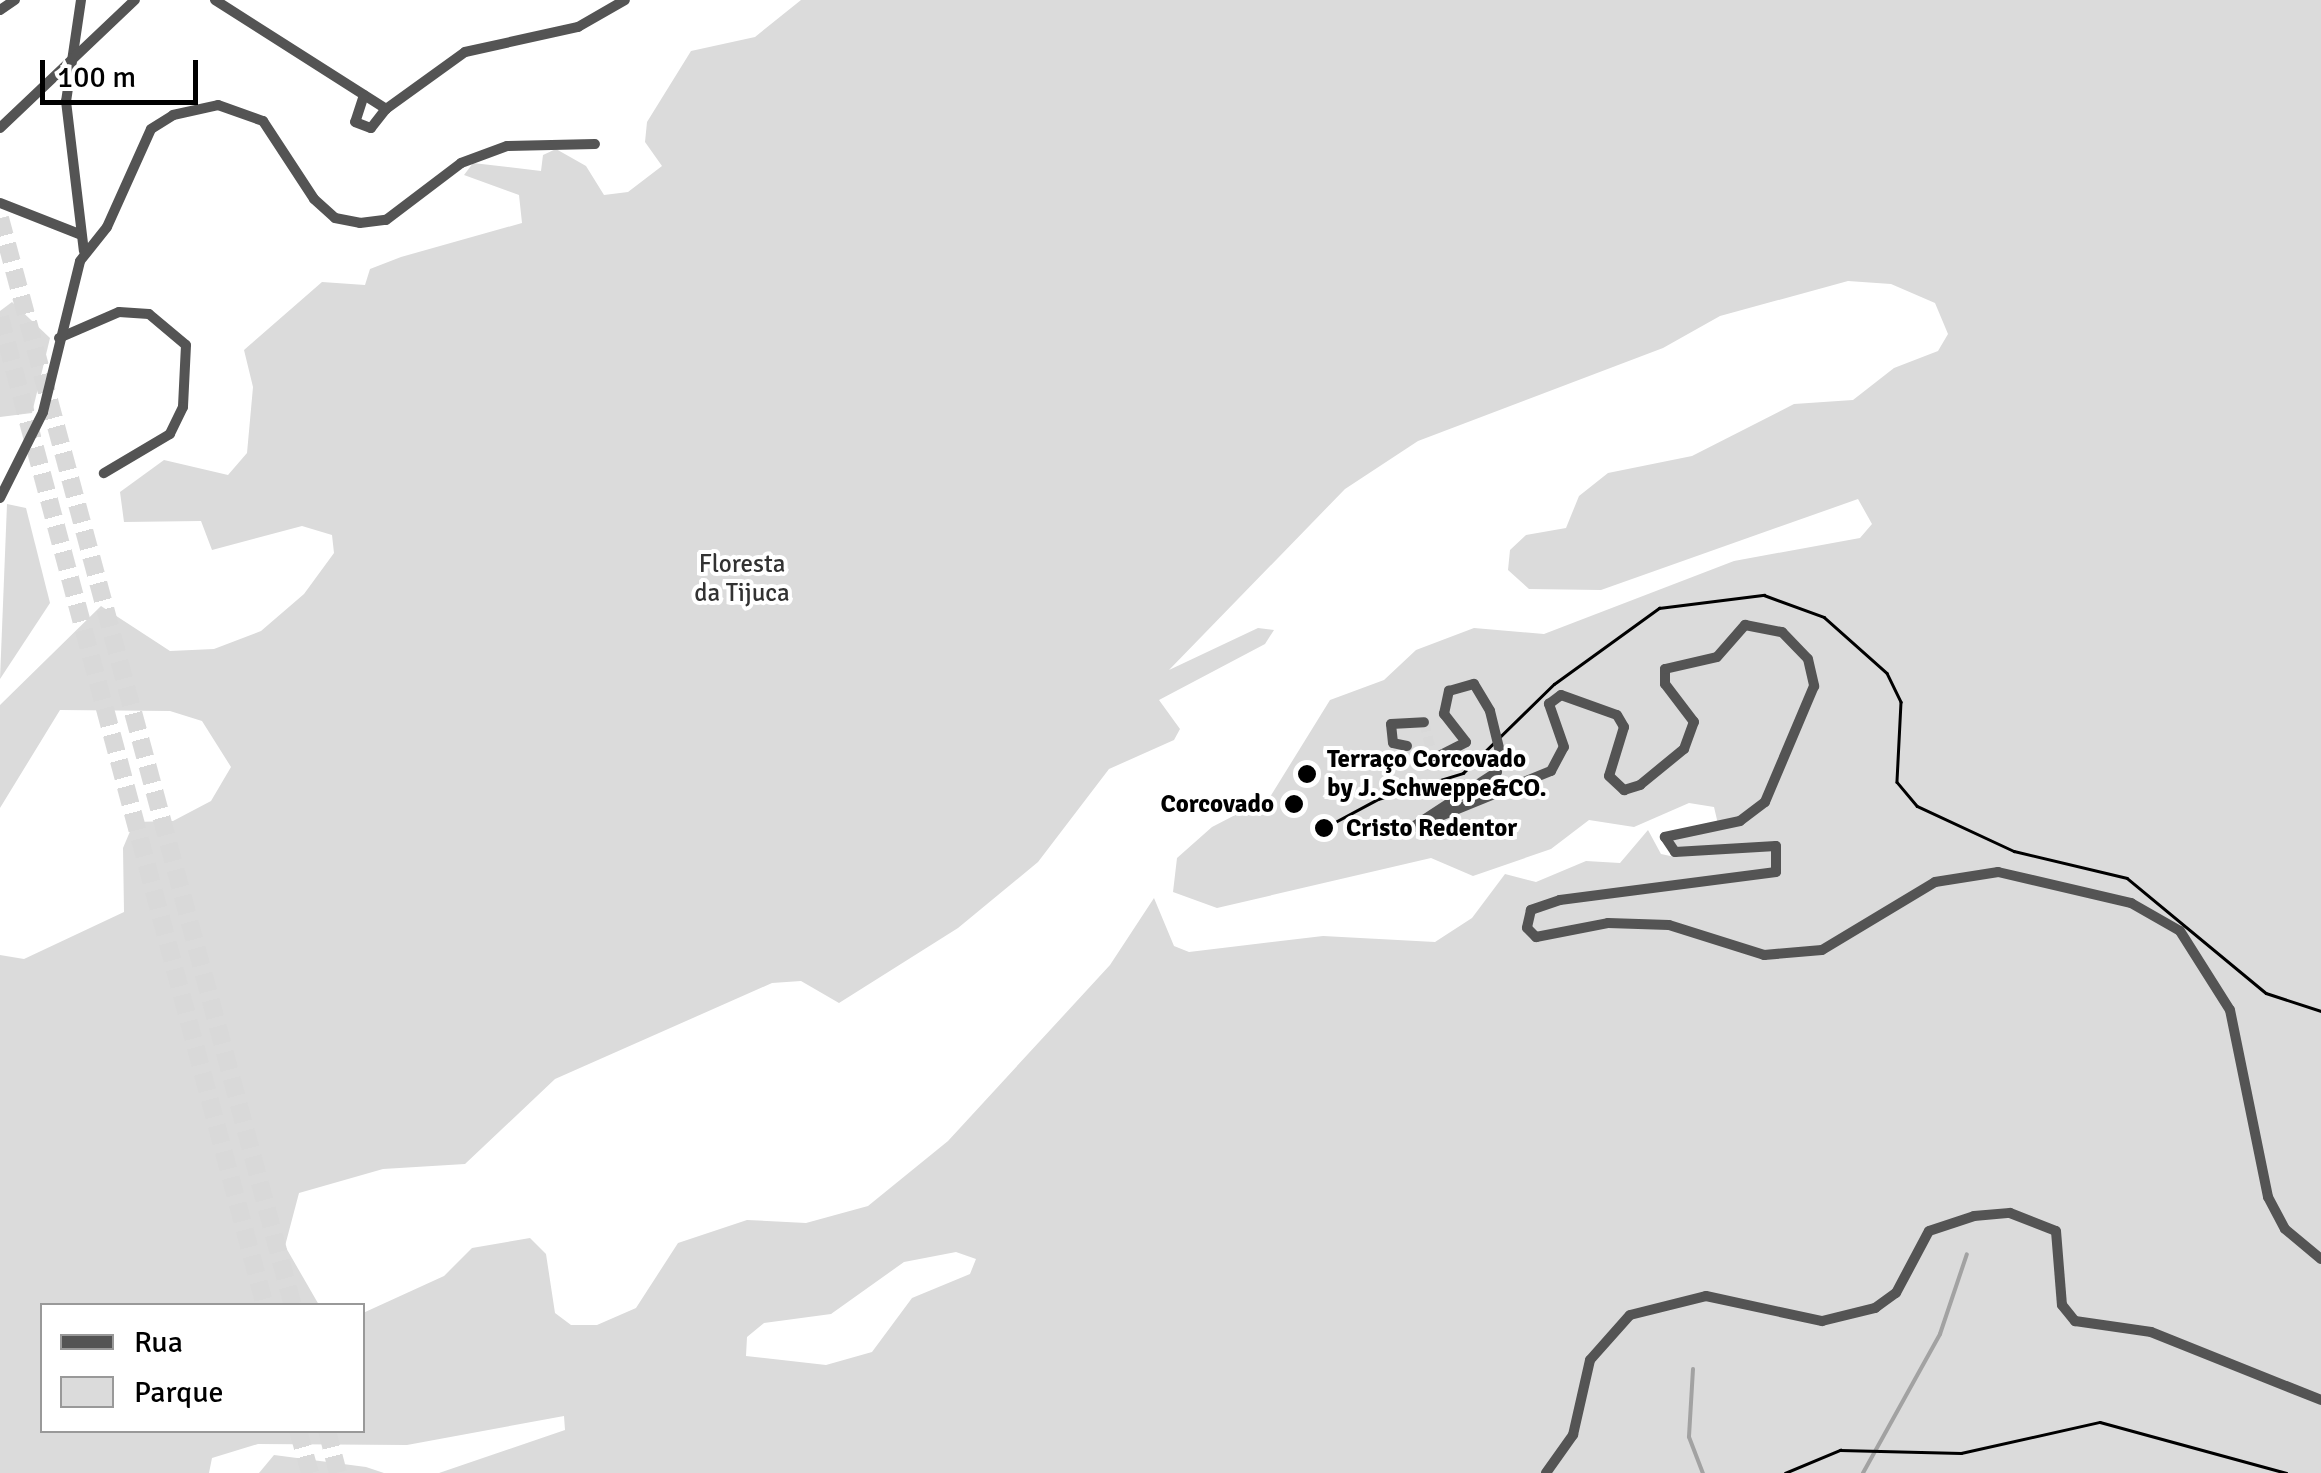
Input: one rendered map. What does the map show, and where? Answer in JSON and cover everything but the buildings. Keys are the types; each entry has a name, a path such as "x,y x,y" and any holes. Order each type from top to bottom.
{"street":[{"path":"0,10 15,0"},
{"path":"81,0 68,68 79,234 84,252"},
{"path":"0,128 68,68 96,29 136,0"},
{"path":"215,0 386,110"},
{"path":"364,95 355,122 371,128 386,110 466,52 578,27 625,0"},
{"path":"0,498 43,412 84,252 107,228 151,129 196,106 263,122 314,199 336,218 360,223 386,220 462,163 507,146 595,144"},
{"path":"0,203 79,234"},
{"path":"59,338 119,312 148,314 186,345 183,408 170,434 104,474"},
{"path":"1433,760 1466,742 1444,714 1449,690 1474,684 1490,712 1500,752 1497,772 1414,827 1552,771 1564,747 1549,704 1562,695 1617,715 1624,726 1609,776 1624,790 1640,785 1691,734 1690,708 1665,684 1665,669 1718,657 1745,625 1782,632 1808,659 1814,686 1765,802 1740,820 1666,837 1675,852 1776,846 1776,872 1560,900 1530,910 1527,928 1536,936 1608,923 1669,925 1764,955 1822,950 1935,882 1998,872 2131,903 2180,932 2230,1010 2268,1197 2285,1228 2321,1259"},
{"path":"1406,746 1393,743 1391,724 1424,722"},
{"path":"1546,1473 1573,1436 1590,1360 1630,1315 1706,1296 1822,1322 1875,1308 1896,1293 1929,1232 1974,1216 2010,1214 2056,1231 2062,1304 2074,1321 2151,1332 2321,1400"}],"green space":[{"name":"Floresta da Tijuca","path":"801,0 2321,0 2321,1473 439,1473 565,1430 564,1416 407,1445 258,1444 212,1458 209,1473 0,1473 0,955 24,959 124,912 123,848 134,822 173,821 211,801 231,767 202,721 170,711 60,710 0,808 0,705 101,606 170,651 214,649 261,631 304,594 334,553 332,535 302,526 212,550 201,521 124,522 120,492 164,460 228,475 247,453 253,387 244,350 322,282 365,285 370,269 522,223 519,195 464,175 473,163 541,171 543,155 556,149 586,166 604,195 628,192 662,166 645,142 647,122 691,51 755,37","holes":["1848,281 1891,284 1935,303 1948,334 1938,351 1894,368 1853,400 1794,404 1692,456 1608,473 1579,496 1566,528 1526,535 1510,550 1508,570 1529,589 1601,590 1858,499 1872,524 1860,538 1734,561 1544,634 1474,628 1416,650 1384,680 1330,700 1270,797 1212,827 1177,858 1173,892 1217,908 1431,858 1473,876 1551,849 1589,820 1634,827 1689,803 1714,807 1718,824 1670,838 1675,857 1661,854 1648,830 1620,863 1586,861 1536,882 1505,874 1472,918 1435,942 1323,936 1189,952 1174,946 1154,898 1110,965 948,1141 868,1206 806,1223 747,1220 678,1243 636,1308 597,1325 571,1325 555,1313 546,1254 530,1238 472,1248 444,1276 365,1312 365,1433 40,1433 40,1303 318,1303 285,1246 299,1193 383,1169 465,1164 555,1079 772,983 801,981 839,1003 958,928 1038,862 1109,769 1174,740 1180,729 1159,700 1265,644 1274,630 1258,628 1169,670 1345,489 1418,441 1663,348 1720,316","956,1252 976,1259 970,1274 912,1298 872,1352 826,1365 746,1356 747,1337 764,1323 831,1314 904,1262"]},
{"path":"12,302 50,338 32,413 0,417 0,311"},
{"path":"7,504 26,508 50,603 0,679"},
{"path":"274,1455 366,1467 384,1473 259,1473"}],"waterway":[{"path":"1863,1473 1940,1334 1967,1254"},
{"path":"1693,1369 1689,1437 1703,1473"}],"tunnel":[{"path":"0,218 292,1303"},
{"path":"0,317 264,1303"},
{"path":"1424,722 1433,759"},
{"path":"299,1433 310,1473"},
{"path":"328,1433 338,1473"}],"tram line":[{"path":"1324,828 1378,799 1463,773 1554,684 1659,608 1764,595 1824,617 1887,673 1901,702 1897,782 1917,806 2014,851 2127,878 2266,993 2321,1011"},
{"path":"1785,1473 1840,1450 1961,1453 2100,1422 2286,1473"}],"place":[{"name":"Terraço Corcovado by J. Schweppe&CO.","path":"1307,774"},
{"name":"Corcovado","path":"1294,804"},
{"name":"Cristo Redentor","path":"1324,828"}]}
